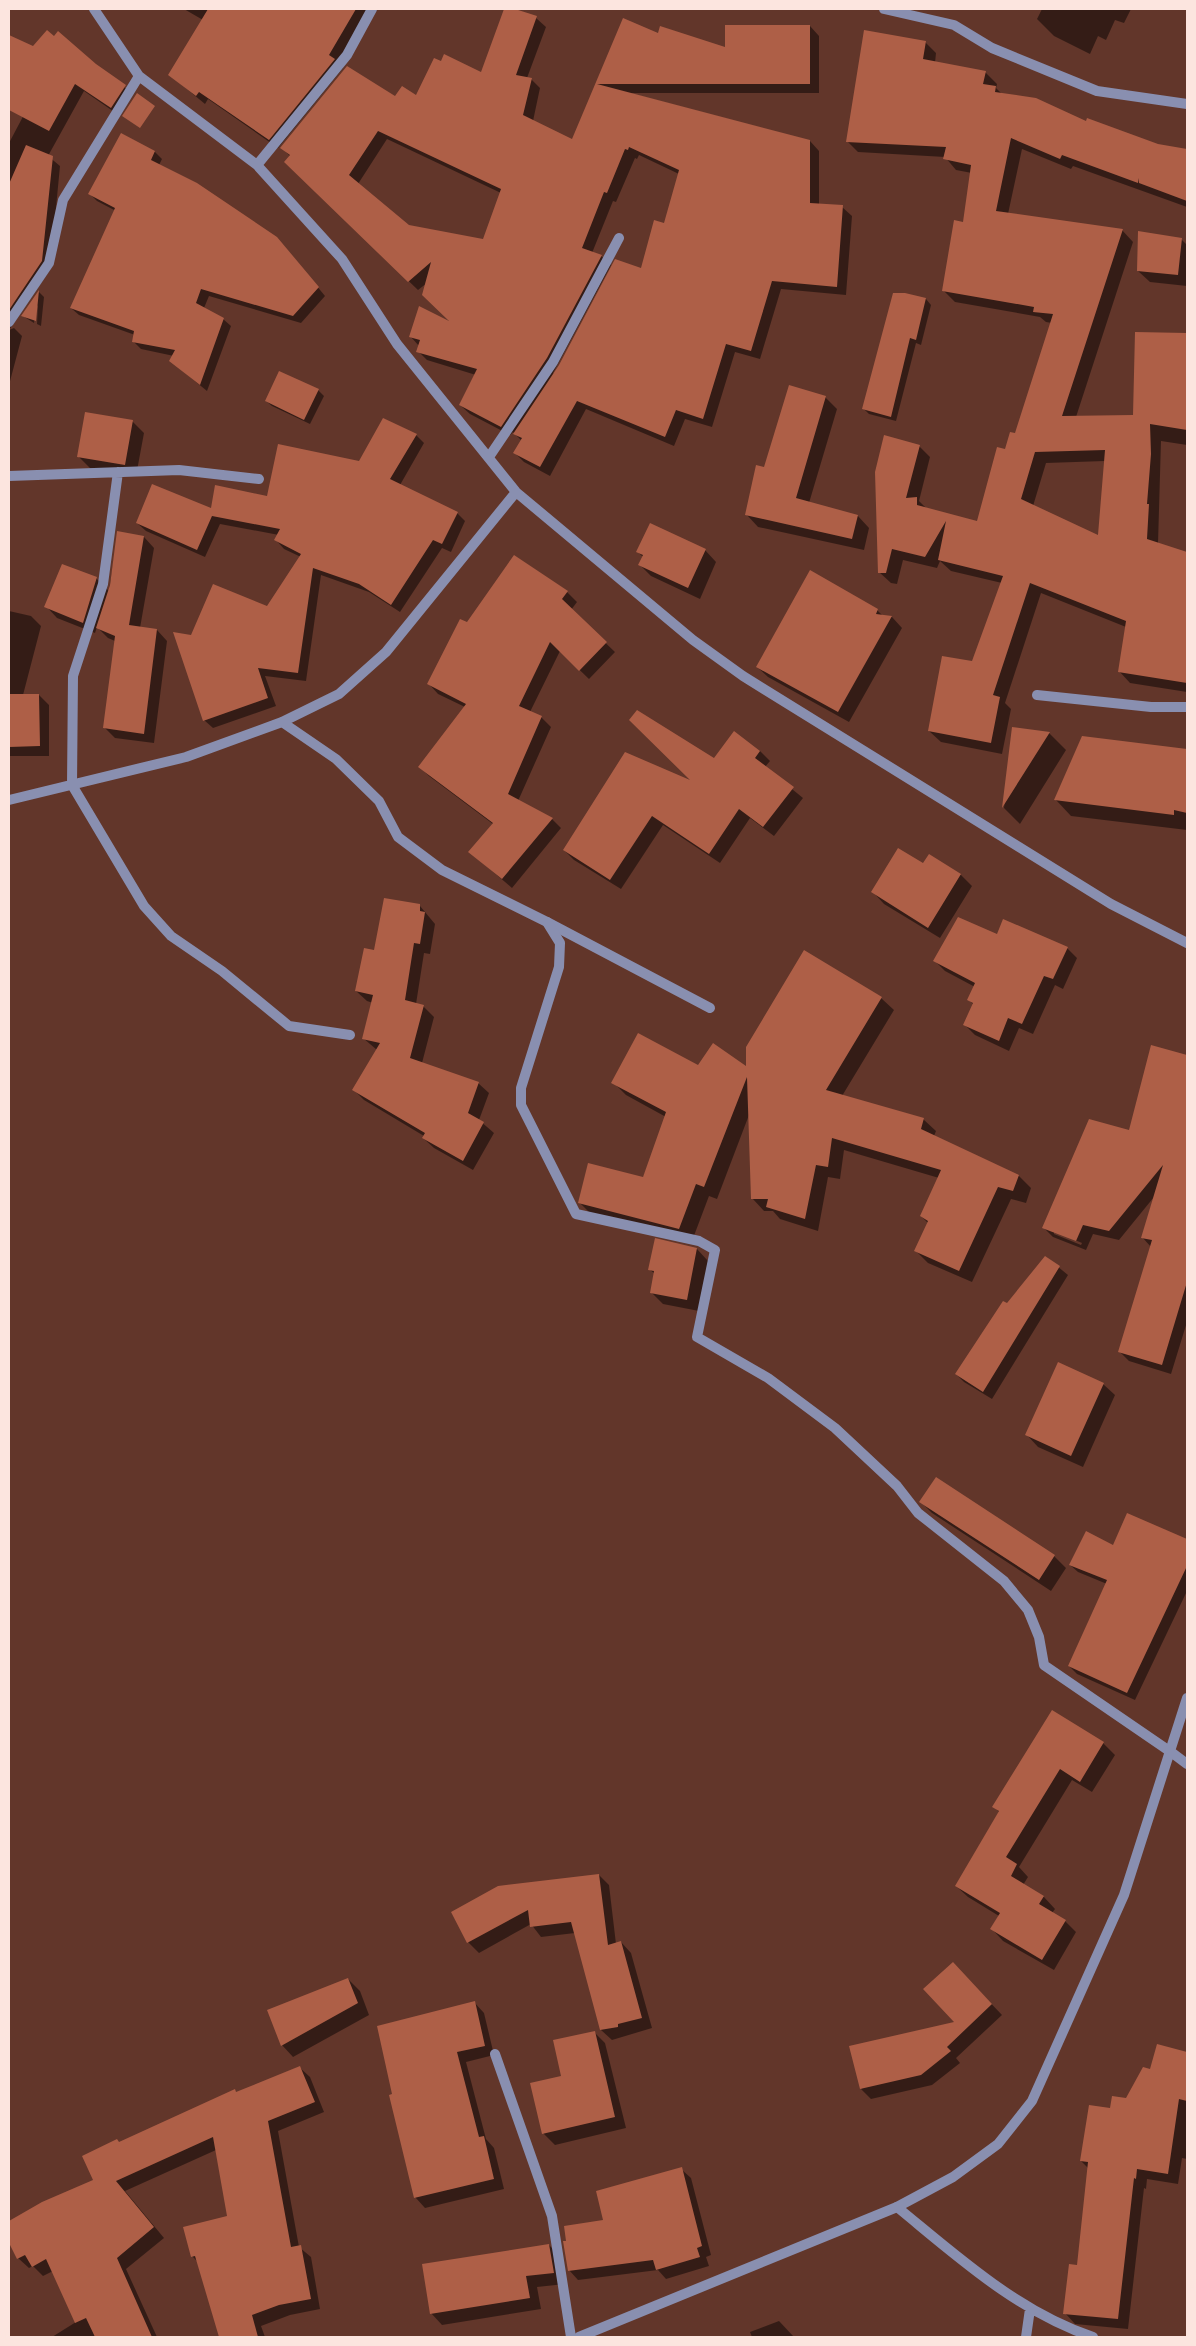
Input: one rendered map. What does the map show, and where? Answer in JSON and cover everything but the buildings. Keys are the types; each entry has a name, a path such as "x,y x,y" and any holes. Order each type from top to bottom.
{"street":[{"path":"94,9 139,76 257,165 342,259 397,344 516,492 693,640 743,676 1112,904 1187,943"},
{"path":"257,165 346,55 372,9"},
{"path":"884,9 954,25 992,48 1097,91 1187,104"},
{"path":"9,322 49,264 63,200 139,76"},
{"path":"489,457 553,362 619,238"},
{"path":"9,476 179,470 259,479"},
{"path":"118,472 103,584 73,676 72,785 144,906 171,936 222,971 289,1026 350,1035"},
{"path":"9,800 186,757 282,722 339,694 386,652 516,492"},
{"path":"1037,695 1150,707 1187,707"},
{"path":"282,722 336,759 380,801 398,838 442,870 547,922 710,1008"},
{"path":"547,922 560,943 559,967 520,1088 520,1105 576,1214 699,1241 715,1250 697,1337 768,1378 835,1428 897,1486 918,1513 1004,1581 1028,1610 1039,1637 1044,1665 1187,1764"},
{"path":"579,2337 897,2207 953,2178 998,2144 1032,2100 1124,1896 1187,1698"},
{"path":"496,2054 552,2216 571,2337"},
{"path":"897,2207 967,2265 1030,2309 1093,2337"},
{"path":"1026,2337 1030,2309"}]}
